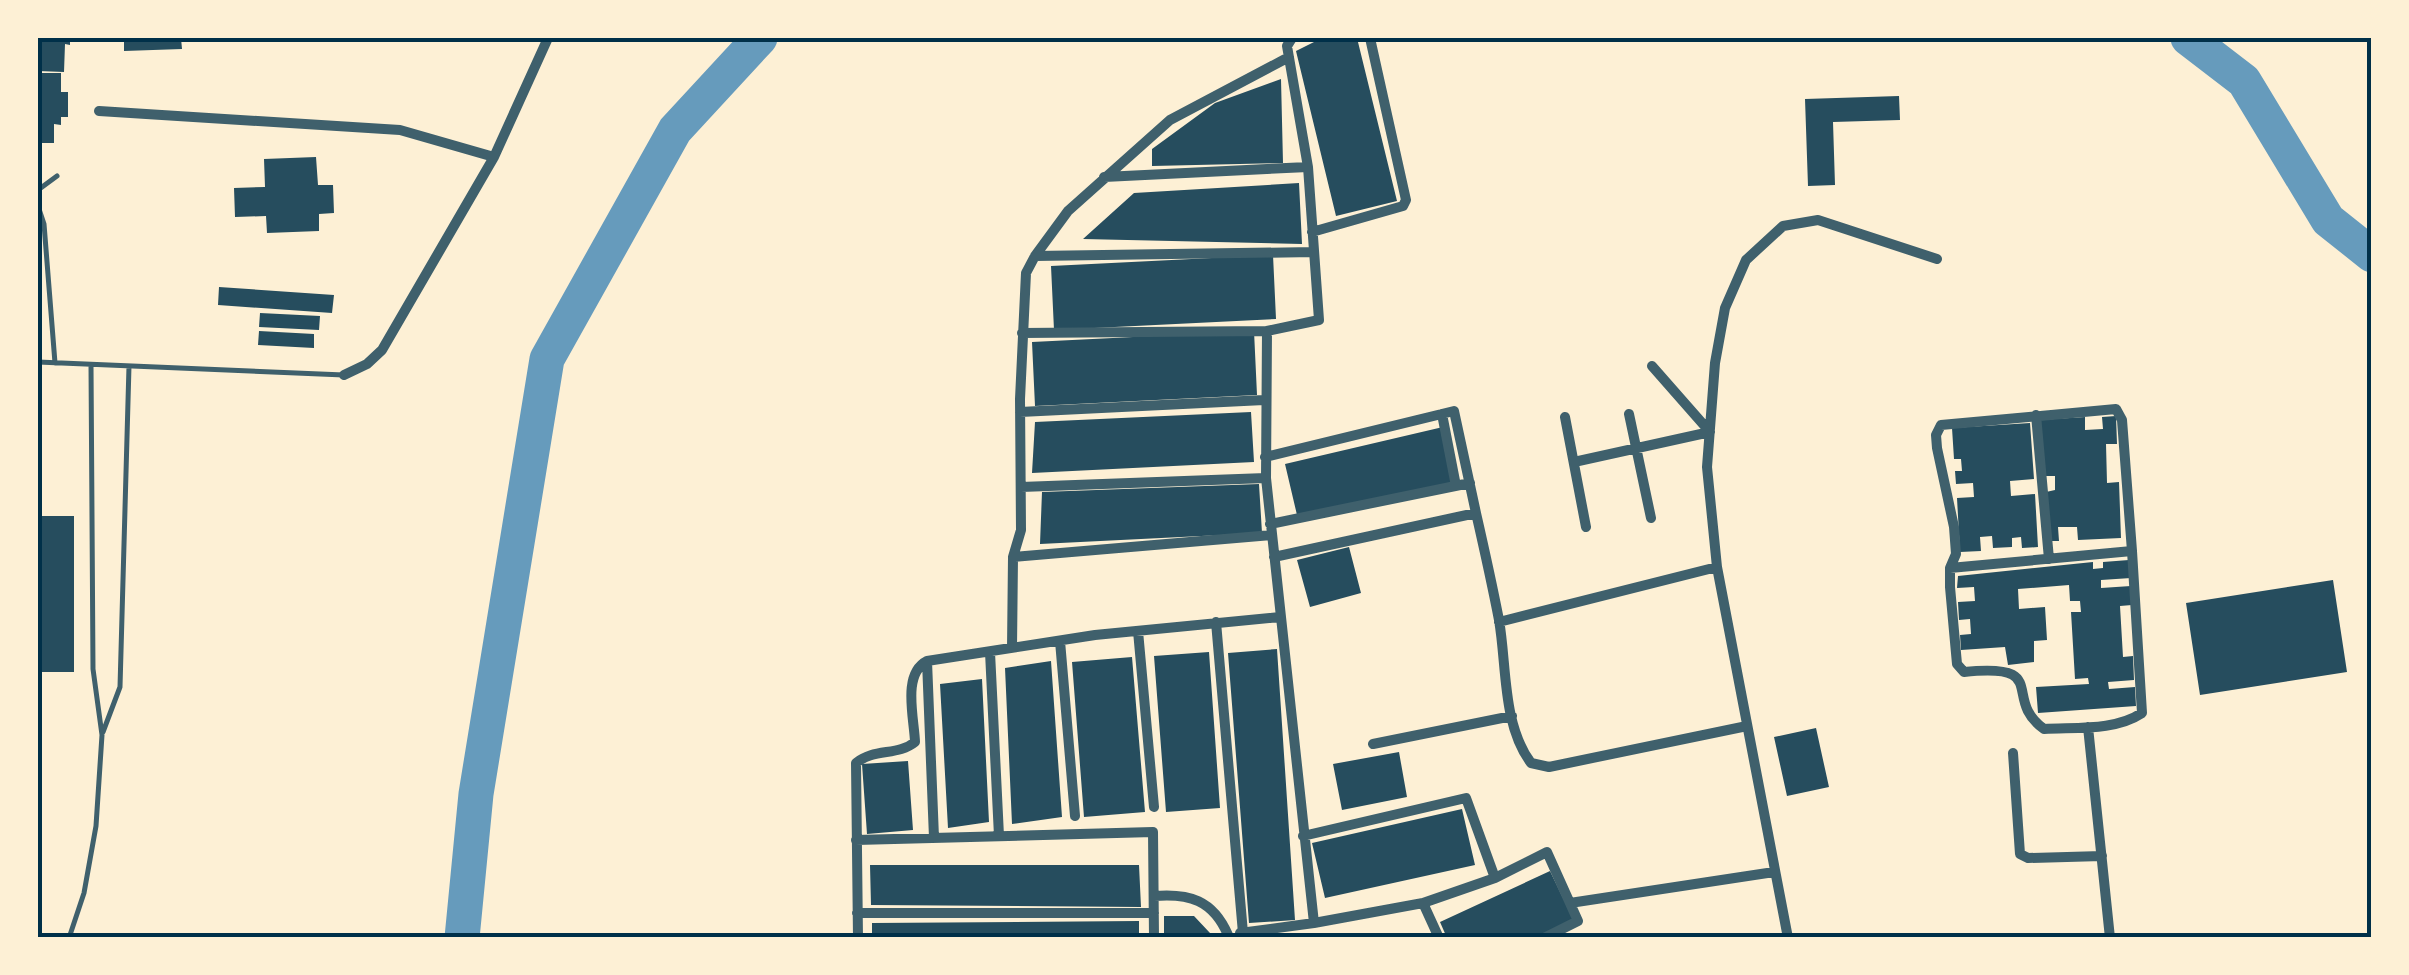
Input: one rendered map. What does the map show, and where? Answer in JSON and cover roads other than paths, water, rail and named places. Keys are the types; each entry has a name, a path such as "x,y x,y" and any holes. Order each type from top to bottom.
{"street":[{"path":"344,376 367,364 382,350 494,157 548,38"},
{"path":"1022,334 1267,331 1319,320 1308,167 1289,57 1292,38"},
{"path":"1312,232 1403,206 1406,200 1370,38"},
{"path":"1012,648 1013,557 1021,530 1020,412 1026,273 1068,211 1170,120 1289,57"},
{"path":"99,111 400,130 494,157"},
{"path":"1104,177 1308,167"},
{"path":"1788,938 1717,567 1707,467 1715,363 1725,308 1746,260 1782,226 1818,220 1938,259"},
{"path":"1035,256 1314,252"},
{"path":"1267,331 1266,478 1314,923"},
{"path":"1652,366 1710,432"},
{"path":"1020,412 1264,400"},
{"path":"2111,408 2120,412 2142,713 2128,722 2044,729 2029,715 2022,681 2011,672 1964,672 1960,668 1950,568 1956,554 1954,526 1936,448 1941,424 2036,415 2111,408"},
{"path":"1266,457 1454,411 1499,622 1512,716 1520,748 1531,762 1549,767 1746,726"},
{"path":"1442,414 1456,486"},
{"path":"1629,414 1651,518"},
{"path":"2036,415 2048,559"},
{"path":"1565,417 1586,527"},
{"path":"1574,462 1710,432"},
{"path":"1020,487 1266,478"},
{"path":"1013,557 1271,529 1470,483"},
{"path":"1274,558 1476,512"},
{"path":"1950,568 2132,551"},
{"path":"1499,622 1717,567"},
{"path":"858,938 856,763 872,752 905,749 916,742 912,678 917,667 928,661 1138,630 1280,617"},
{"path":"1216,622 1243,933"},
{"path":"1138,630 1154,807"},
{"path":"1060,641 1075,816"},
{"path":"990,652 999,836"},
{"path":"928,661 934,838"},
{"path":"1372,744 1512,716"},
{"path":"2088,726 2110,938"},
{"path":"2013,753 2020,854 2028,858 2102,856"},
{"path":"1303,836 1466,798 1495,878"},
{"path":"856,840 1152,832 1154,938"},
{"path":"1154,896 1182,894 1200,899 1222,920 1228,936 1423,903 1495,878 1547,852 1578,921 1544,938"},
{"path":"1570,903 1774,872"},
{"path":"1423,903 1439,938"},
{"path":"857,913 1154,913"}],"lane":[{"path":"38,190 57,176"},
{"path":"38,206 44,224 55,363"},
{"path":"38,362 344,376"},
{"path":"69,938 84,893 96,826 102,735 92,669 91,364"},
{"path":"102,735 120,687 128,366"}],"waterway":[{"path":"462,938 476,794 547,359 675,130 760,38"},
{"path":"2188,38 2244,81 2328,220 2372,255"}]}
